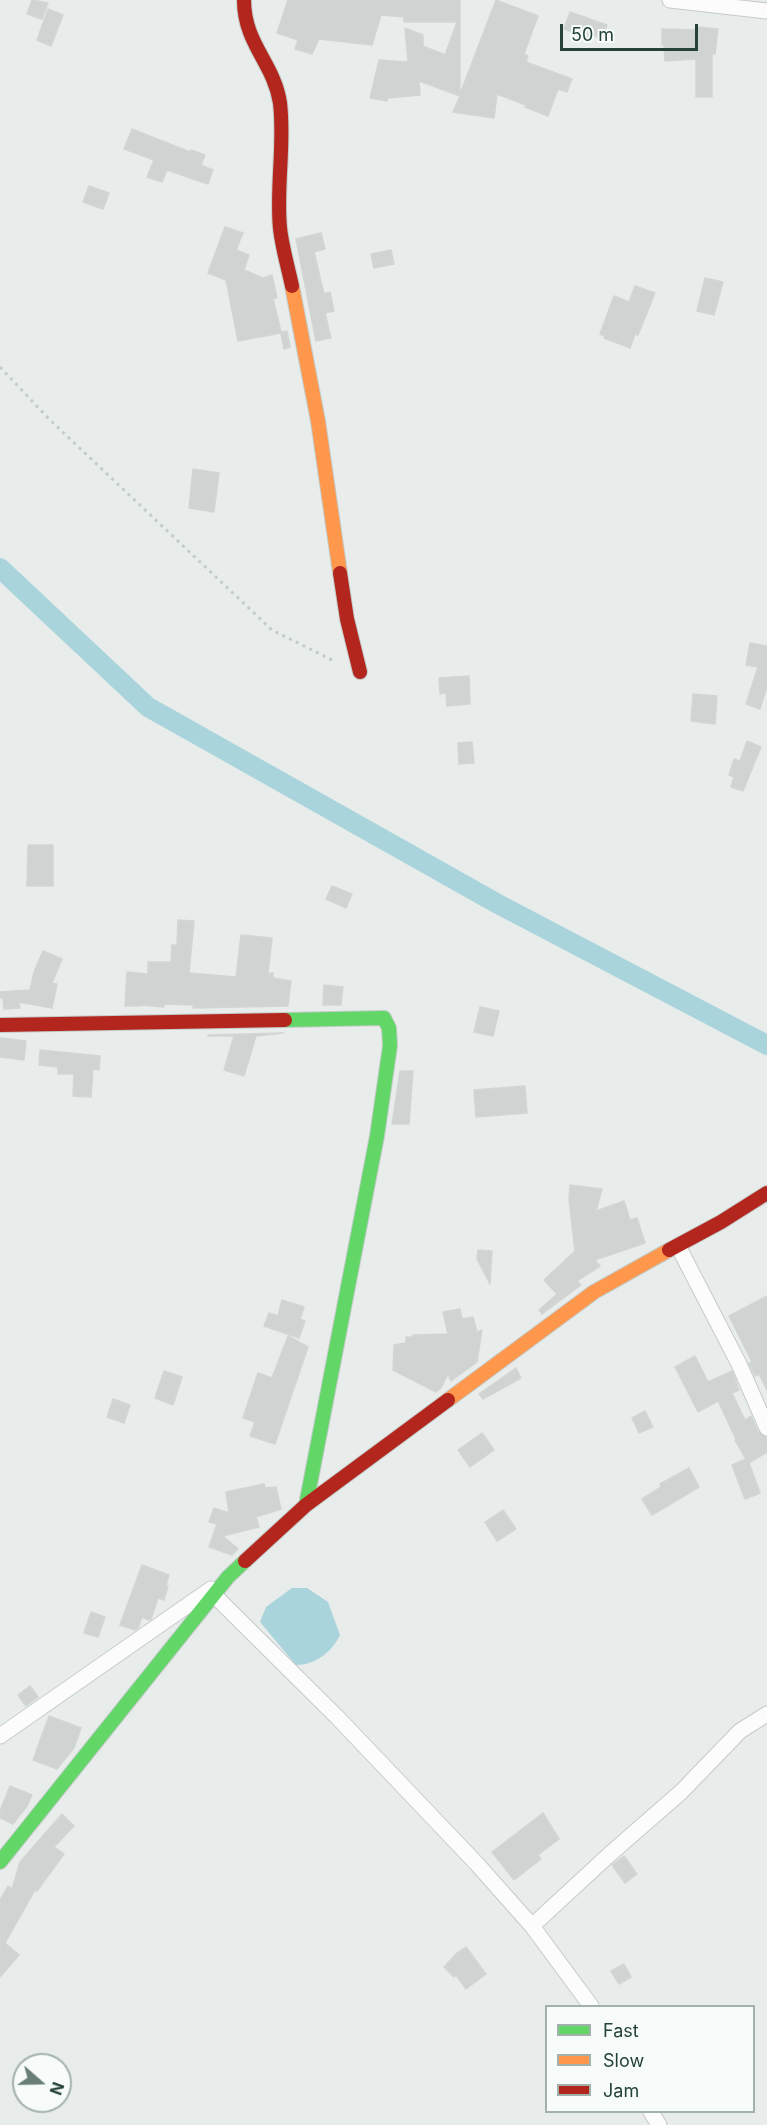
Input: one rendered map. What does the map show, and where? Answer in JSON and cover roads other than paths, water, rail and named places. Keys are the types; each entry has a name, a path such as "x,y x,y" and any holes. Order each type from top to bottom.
{"street":[{"path":"244,0 244,16 250,36 276,84 278,94 280,227 318,421 347,619 360,672"},
{"path":"670,0 767,11"},
{"path":"0,1025 384,1018 389,1028 390,1046 379,1124 306,1505"},
{"path":"0,1862 213,1594 228,1577 306,1505 594,1292 767,1193"},
{"path":"678,1246 739,1364 767,1428"},
{"path":"0,1736 228,1577"},
{"path":"213,1594 425,1808 532,1926 590,2005"},
{"path":"532,1926 681,1792 740,1731 767,1714"}],"water":[{"path":"292,1588 307,1588 328,1602 340,1635 328,1652 310,1663 296,1665 260,1622 266,1607"}],"waterway":[{"path":"0,568 148,707 498,904 767,1045"}]}
